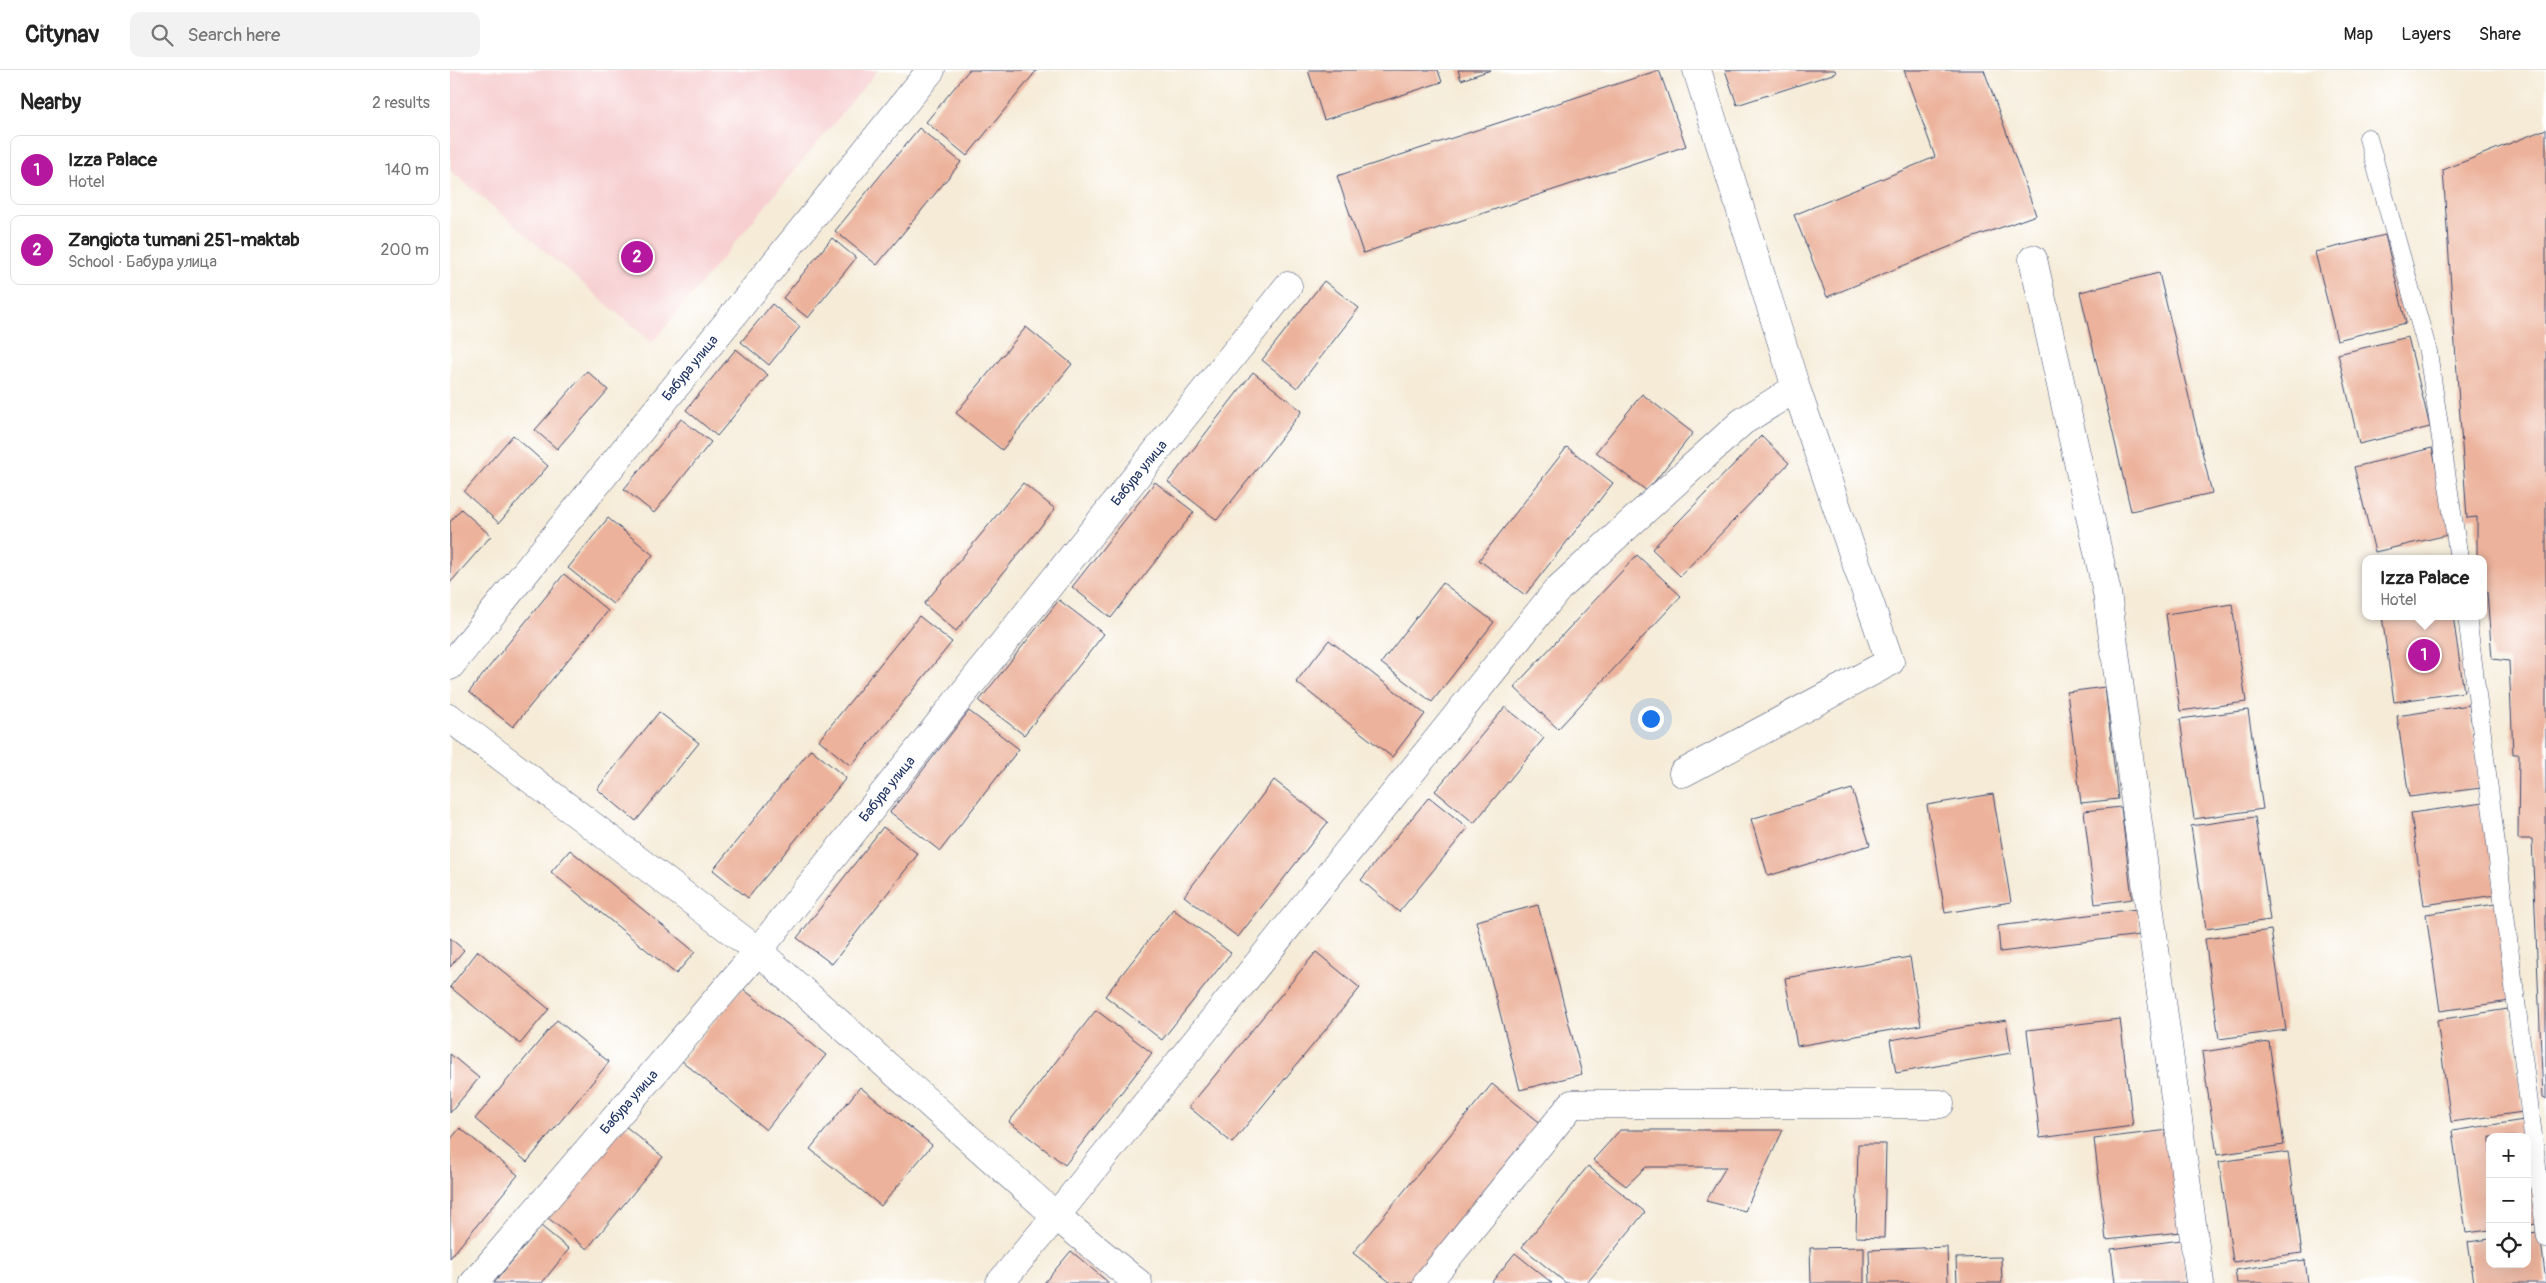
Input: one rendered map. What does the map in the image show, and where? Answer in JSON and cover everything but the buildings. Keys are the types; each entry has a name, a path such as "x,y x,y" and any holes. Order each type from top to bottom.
{"street":[{"name":"Бабура улица","path":"450,666 931,70"},
{"path":"1683,773 1890,662 1796,388 1697,70"},
{"path":"2033,259 2107,593 2200,1283"},
{"name":"Бабура улица","path":"474,1283 758,951 1288,286"},
{"path":"1000,1283 1056,1216 1558,588 1742,422 1796,388"},
{"path":"450,718 758,951 1056,1216 1138,1283"},
{"path":"1427,1283 1572,1104 1940,1104"}],"lane":[{"path":"2368,138 2428,352 2458,555"},
{"path":"2468,620 2546,1238"}],"shaded area":[{"path":"450,70 878,70 652,343 450,170"}],"place":[{"name":"Zangiota tumani 251-maktab","path":"637,257"},
{"name":"Izza Palace","path":"2424,655"}]}
